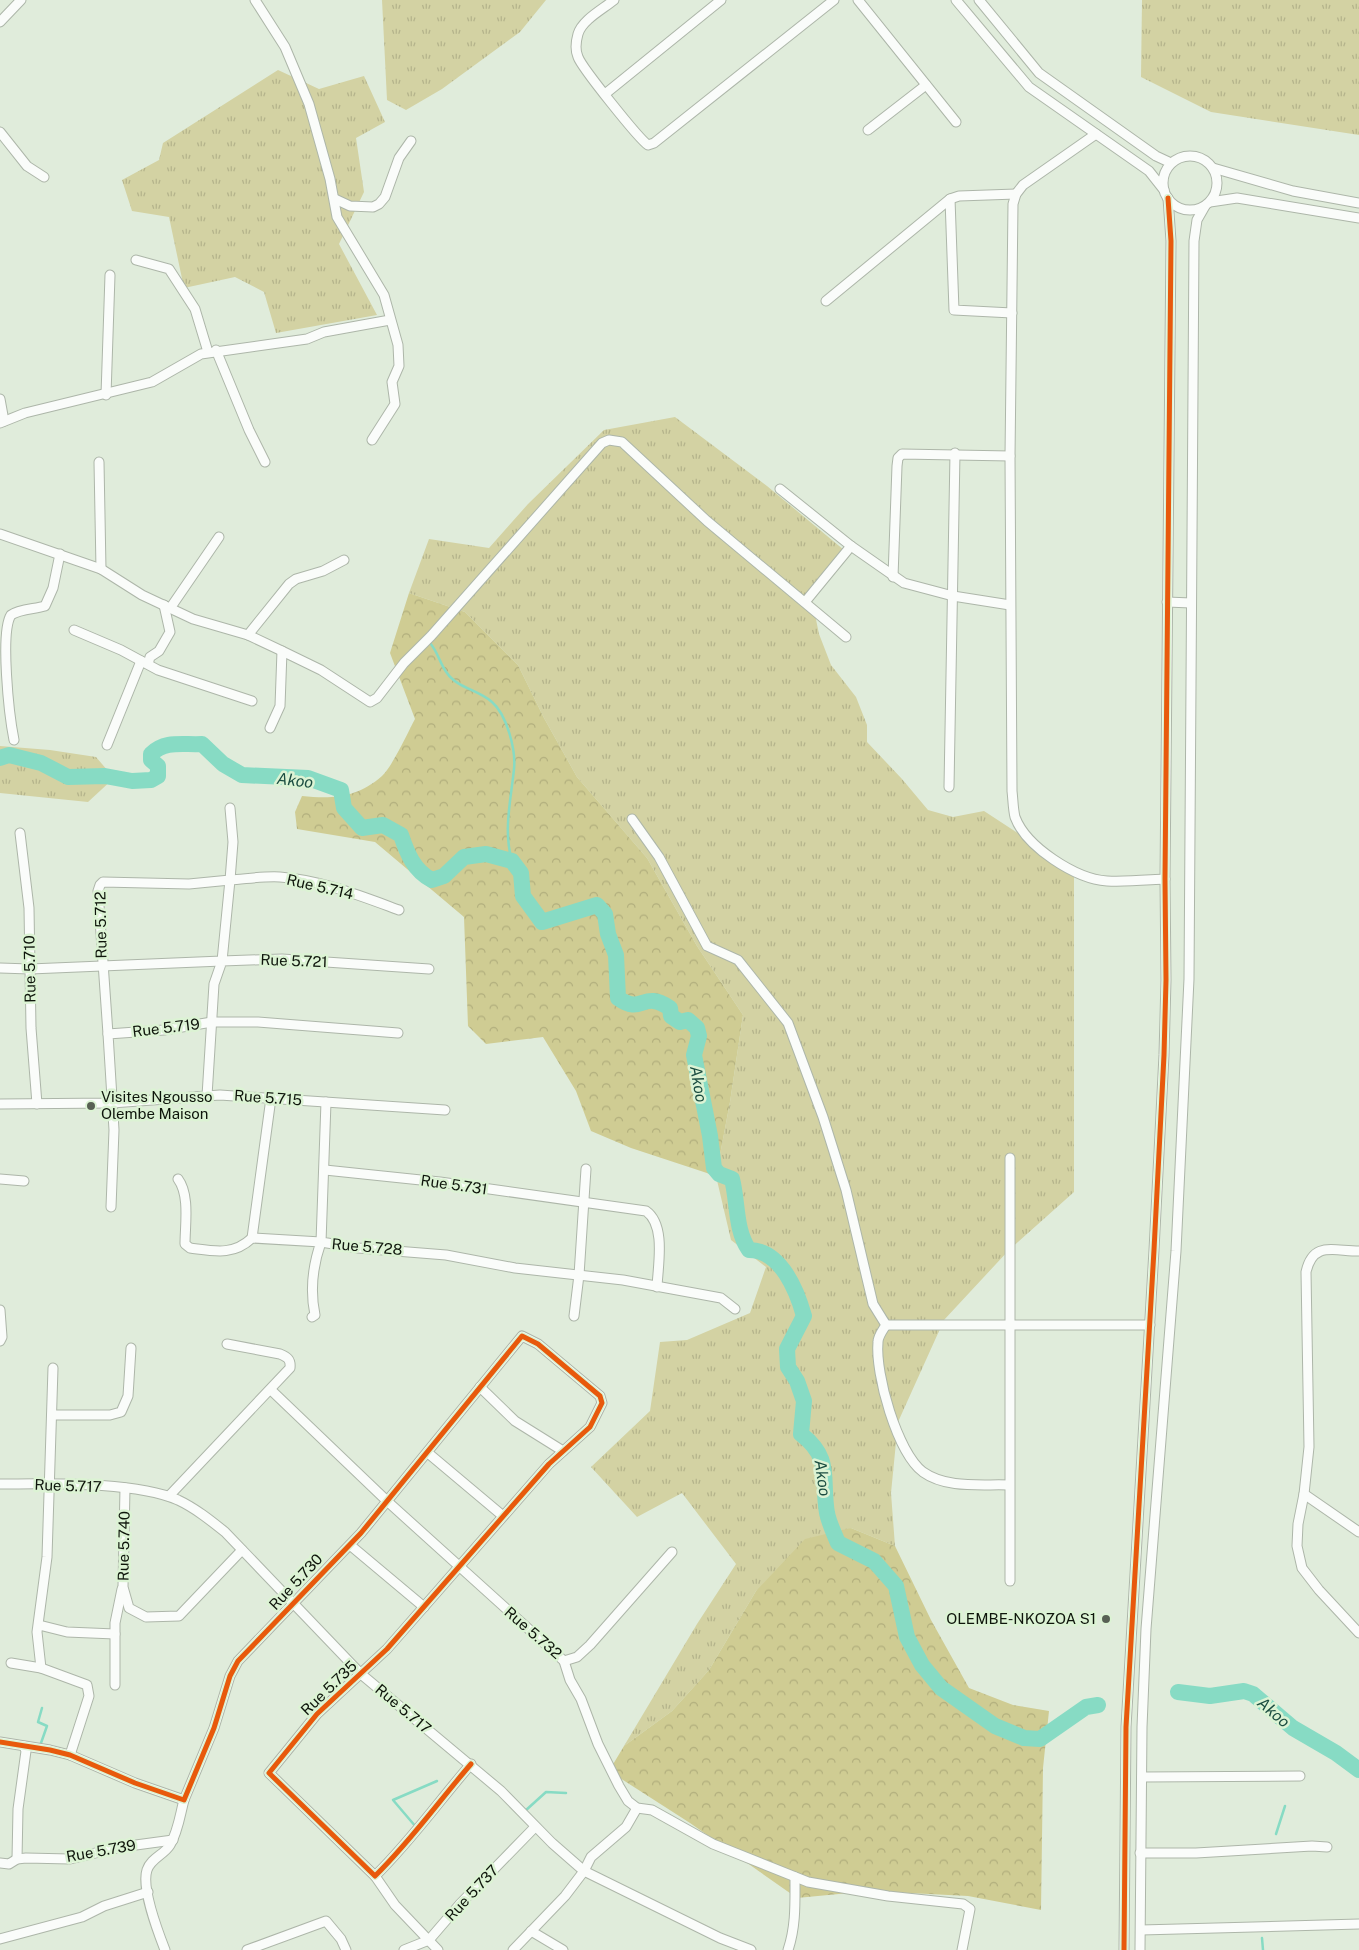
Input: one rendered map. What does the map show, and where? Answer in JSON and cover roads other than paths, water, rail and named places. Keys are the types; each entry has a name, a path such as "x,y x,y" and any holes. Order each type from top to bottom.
{"street":[{"path":"0,22 21,0"},
{"path":"255,0 285,47 309,104 335,199 338,217 381,288 397,341 399,364 392,380 395,404 372,440"},
{"path":"614,0 581,27 576,43 578,58 604,94 646,144 651,145 834,0"},
{"path":"604,94 721,0"},
{"path":"858,0 956,122"},
{"path":"956,0 1029,87 1149,171 1166,194 1180,208 1189,210 1237,198 1359,218"},
{"path":"978,0 1039,73 1156,156 1172,163"},
{"path":"1029,87 1039,73"},
{"path":"868,130 926,85"},
{"path":"0,132 27,166 44,177"},
{"path":"1096,134 1023,185 1016,194 1013,204 1010,456 1012,791 1015,817 1026,837 1058,861 1087,877 1106,881 1165,879"},
{"path":"335,199 350,206 373,207 379,204 385,197 399,158 411,141"},
{"path":"1124,1950 1126,1727 1150,1325 1166,980 1165,879 1171,241 1164,176 1172,163 1178,158 1194,156 1202,158 1213,168 1293,190 1359,203"},
{"path":"1140,1950 1140,1853 1146,1629 1176,1250 1189,979 1194,242 1196,220 1217,186 1213,168"},
{"path":"826,301 950,199 959,196 1016,194"},
{"path":"950,199 954,310 1012,313"},
{"path":"136,260 169,269 195,309 212,351 265,462"},
{"path":"106,394 110,275"},
{"path":"0,399 2,422 25,413 152,382 201,354 212,351 307,338 324,332 390,320"},
{"path":"0,534 101,569 142,595 193,620 248,635 321,670 370,702 377,698 404,663 431,636 602,443 608,440 622,442 708,521 846,637"},
{"path":"893,577 898,458 907,452 1010,456"},
{"path":"949,787 955,454"},
{"path":"99,462 101,569"},
{"path":"780,489 851,546 904,583 953,596 1010,605"},
{"path":"108,745 145,663 150,657 159,652 170,632 167,606 219,537"},
{"path":"805,602 851,546"},
{"path":"14,740 2,662 5,622 13,614 45,606 53,588 60,554"},
{"path":"248,635 289,584 302,576 323,570 344,560"},
{"path":"1167,602 1191,603"},
{"path":"74,630 158,670 252,701"},
{"path":"270,728 280,706 282,651"},
{"path":"207,1096 214,984 222,961 230,880 233,842 230,808"},
{"path":"632,819 659,857 707,946 738,960 788,1024 823,1117 846,1190 873,1304 886,1324"},
{"name":"Rue 5.710","path":"20,833 29,908 31,1028 37,1104"},
{"name":"Rue 5.714","path":"168,884 279,877 307,881 344,890 399,910"},
{"name":"Rue 5.712","path":"108,1034 98,891 100,885 103,882 168,884"},
{"name":"Rue 5.721","path":"0,968 30,969 102,964 282,960 429,969"},
{"name":"Rue 5.719","path":"108,1034 164,1030 212,1022 258,1022 398,1033"},
{"path":"108,1034 114,1130 111,1207"},
{"name":"Rue 5.715","path":"0,1104 112,1103 207,1096 271,1098 445,1110"},
{"path":"178,1179 182,1184 184,1198 185,1244 190,1248 214,1251 234,1250 243,1247 252,1238 271,1098"},
{"name":"Rue 5.728","path":"326,1102 321,1242 464,1257 515,1268 623,1280 721,1298 735,1309"},
{"path":"1010,1158 1008,1485 1010,1581"},
{"path":"574,1316 579,1276 586,1169"},
{"name":"Rue 5.731","path":"325,1170 440,1182 646,1211 652,1216 658,1241 657,1287"},
{"path":"0,1179 24,1181"},
{"path":"252,1238 321,1242 312,1301 315,1315 312,1317"},
{"path":"1359,1251 1320,1250 1314,1252 1309,1259 1306,1272 1309,1447 1304,1494 1298,1524 1297,1546 1302,1568 1319,1590 1359,1633"},
{"path":"0,1310 2,1337 0,1341"},
{"path":"886,1324 1150,1325"},
{"path":"886,1324 878,1340 880,1368 891,1413 904,1451 924,1472 949,1484 1008,1485"},
{"name":"Rue 5.730","path":"172,1840 184,1800 214,1728 230,1676 238,1661 350,1545 428,1453 522,1336 538,1344 593,1390 600,1396 602,1403"},
{"path":"169,1496 290,1368 291,1362 288,1357 227,1344"},
{"path":"52,1415 110,1416 121,1412 128,1396 131,1348"},
{"path":"41,1668 37,1632 46,1556 53,1368"},
{"path":"480,1387 515,1421 563,1450"},
{"name":"Rue 5.732","path":"271,1390 387,1501 564,1661 577,1658 590,1645 672,1552"},
{"name":"Rue 5.735","path":"375,1876 269,1773 317,1714 387,1649 563,1450 590,1427 602,1403"},
{"path":"428,1453 503,1516"},
{"name":"Rue 5.717","path":"0,1484 50,1484 125,1488 169,1496 202,1514 225,1532 361,1674 501,1791 535,1827 584,1871 720,1938 751,1950"},
{"name":"Rue 5.740","path":"125,1488 123,1587 128,1608 146,1617 179,1616 242,1550"},
{"path":"1304,1494 1359,1532"},
{"path":"350,1545 424,1607"},
{"path":"115,1685 114,1634 123,1587"},
{"path":"39,1626 67,1632 114,1634"},
{"path":"564,1661 570,1680 581,1699 602,1752 619,1786 636,1808 652,1810 713,1844 808,1882 888,1896 963,1904 970,1909 962,1950"},
{"path":"11,1663 41,1668 78,1680 87,1685 90,1696 70,1755"},
{"path":"0,1742 70,1755 135,1783 184,1800"},
{"path":"17,1859 18,1809 26,1751 24,1746"},
{"path":"438,1950 395,1905 375,1876 401,1850 439,1800 470,1764"},
{"path":"1142,1777 1300,1776"},
{"path":"513,1950 565,1896 584,1871 591,1858 626,1827 636,1808"},
{"name":"Rue 5.737","path":"404,1950 429,1940 460,1904 535,1827"},
{"path":"164,1950 148,1892 146,1872 150,1862 170,1846 172,1840"},
{"name":"Rue 5.739","path":"0,1863 9,1864 17,1859 70,1859 122,1847 172,1840"},
{"path":"1140,1853 1312,1846 1328,1848"},
{"path":"788,1950 793,1933 795,1914 795,1877"},
{"path":"0,1939 82,1916 104,1906 148,1892"},
{"path":"246,1950 326,1921 341,1939 346,1950"},
{"path":"1141,1930 1359,1924"},
{"path":"531,1931 563,1950"}],"waterway":[{"path":"430,643 451,678 492,702 506,724 514,752 514,769 508,815 509,850 512,861"},
{"name":"Akoo","path":"0,758 9,755 41,763 68,777 105,776 132,781 151,780 158,776 158,766 151,760 151,754 168,745 202,744 223,764 242,775 308,778 341,790 344,808 362,828 383,825 401,835 416,867 432,880 444,876 464,857 486,854 512,861 521,873 523,896 542,922 597,905 605,914 608,934 616,955 618,998 626,1003 633,1004 648,1001 661,1003 670,1008 671,1016 680,1022 688,1020 697,1028 699,1036 694,1055 710,1136 714,1168 719,1174 732,1179 739,1225 744,1242 749,1250 760,1252 779,1264 792,1284 804,1316 787,1349 788,1367 797,1381 804,1401 801,1434 811,1443 822,1461 827,1513 838,1543 874,1561 896,1586 907,1637 922,1665 941,1688 995,1726 1024,1738 1040,1739 1086,1707 1098,1705"},
{"name":"Akoo","path":"1178,1692 1210,1696 1244,1691 1253,1694 1293,1728 1336,1753 1359,1770"},
{"path":"41,1743 47,1726 38,1722 42,1708"},
{"path":"416,1827 393,1800 437,1781"},
{"path":"525,1811 546,1792 566,1793"},
{"path":"1276,1834 1285,1806"},
{"path":"1262,1938 1263,1950"}],"place":[{"name":"Visites Ngousso Olembe Maison","path":"91,1106"},
{"name":"OLEMBE-NKOZOA S1","path":"1106,1619"}]}
